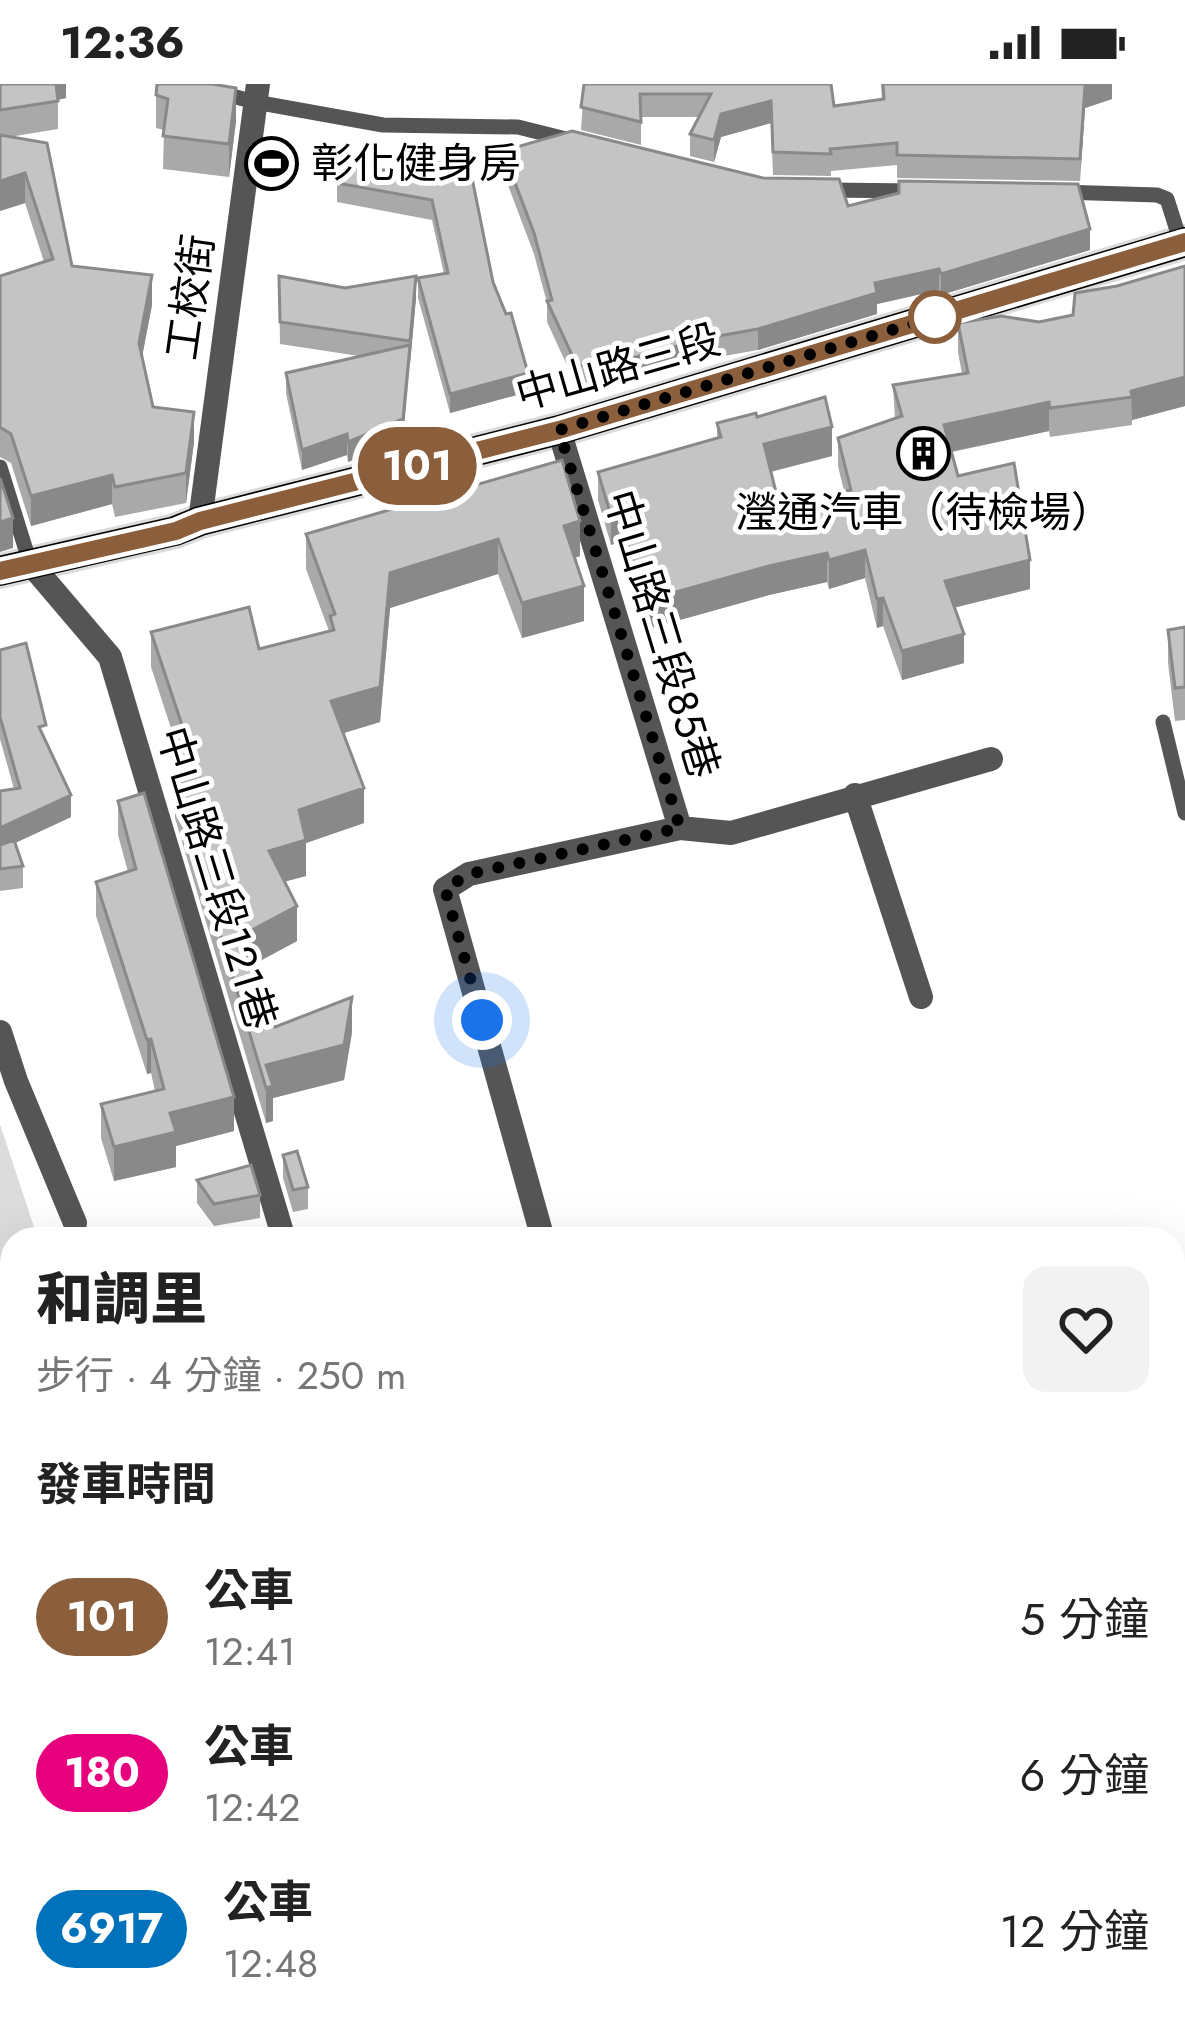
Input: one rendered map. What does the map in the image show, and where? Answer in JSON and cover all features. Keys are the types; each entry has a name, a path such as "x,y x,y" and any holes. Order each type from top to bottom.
{"main road":[{"name":"中山路三段","path":"15,567 176,531 559,430 1183,242"}],"street":[{"name":"工校街","path":"200,521 257,93"},
{"name":"中山路三段85巷","path":"559,430 680,828 731,833 991,759"},
{"name":"中山路三段121巷","path":"15,567 110,657 280,1227"},
{"path":"855,795 921,997"},
{"path":"540,1227 445,889 469,874 680,828"},
{"path":"0,1033 75,1223"}],"lane":[{"path":"186,84 257,93 383,124 518,127 585,143"},
{"path":"802,189 937,191"},
{"path":"1052,192 1156,195 1167,200 1183,242"},
{"path":"0,467 15,567"},
{"path":"1163,722 1185,813"}],"shaded area":[{"path":"0,1124 34,1227 0,1227"}],"building":[{"path":"0,84 56,84 58,101 0,110"},
{"path":"157,84 236,88 229,144 163,136 168,99 156,95"},
{"path":"584,84 831,84 834,106 884,99 883,84 1090,84 1085,86 1080,159 897,155 897,143 830,149 831,154 773,152 771,101 721,114 714,140 690,134 711,94 640,94 641,122 581,107"},
{"path":"572,131 763,178 839,179 848,206 899,193 899,181 1078,184 1090,229 941,274 939,269 875,283 877,293 758,329 610,364 577,366 547,301 552,300 534,233 503,151"},
{"path":"0,135 47,143 72,266 152,275 139,343 153,407 194,412 186,473 115,487 112,475 31,496 11,434 0,427 0,276 53,259 25,173 0,181"},
{"path":"430,163 469,163 493,282 506,314 511,313 528,373 450,394 418,278 448,273 432,200 337,183 339,168 432,172"},
{"path":"1185,266 1185,377 1131,391 1132,397 1050,408 1049,402 944,425 958,476 1014,463 1030,560 945,581 964,634 902,651 883,598 877,599 865,550 829,560 827,553 769,566 644,601 619,513 611,516 598,472 721,437 717,423 825,397 832,427 764,444 779,504 851,490 838,438 902,416 893,385 968,373 958,323 1001,316 1039,322 1073,315 1075,293"},
{"path":"279,276 345,288 416,276 410,341 280,322"},
{"path":"410,345 403,419 348,442 347,434 302,450 286,373"},
{"path":"562,460 580,521 564,526 584,586 522,603 498,539 390,573 380,687 331,701 364,788 299,810 306,840 269,851 297,906 239,937 275,1027 352,997 344,1045 266,1065 273,1086 266,1088 175,783 199,776 151,632 249,607 259,649 334,630 330,616 335,614 306,534"},
{"path":"0,478 13,518 0,522"},
{"path":"1185,627 1185,687 1175,688 1168,630"},
{"path":"26,643 46,725 39,727 71,795 0,828 0,791 20,788 0,717 0,650"},
{"path":"144,793 234,1097 170,1113 176,1132 114,1147 101,1104 164,1089 96,882 136,869 118,801"},
{"path":"14,840 23,866 0,869 0,845"},
{"path":"297,1151 308,1187 293,1190 283,1155"},
{"path":"251,1165 260,1195 214,1204 197,1180"}],"bus line":[{"name":"101","path":"0,571 176,531 559,430 1185,242"}],"place":[{"name":"彰化健身房","path":"272,163"},
{"name":"瀅通汽車（待檢場）","path":"924,453"}],"route":[{"path":"482,1020 445,889 469,874 680,828 559,430 935,317"}]}
